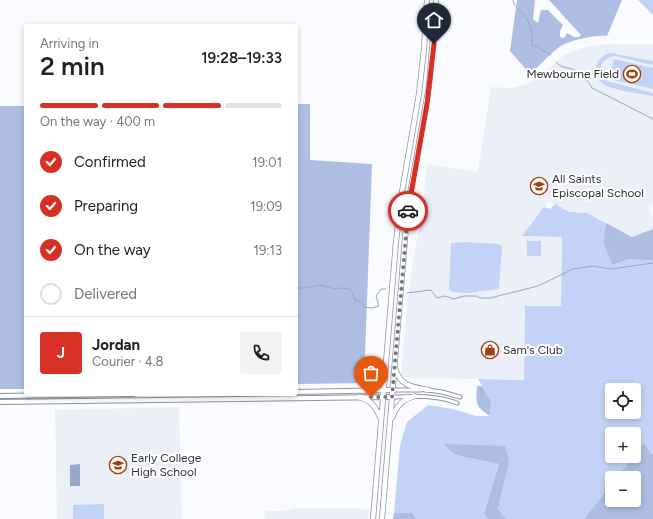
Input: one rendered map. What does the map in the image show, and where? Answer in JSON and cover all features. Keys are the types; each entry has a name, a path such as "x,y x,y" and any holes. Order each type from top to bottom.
{"highway":[{"path":"373,519 380,418 384,391 396,242 402,192 419,94 427,0"},
{"path":"382,519 403,257 409,200 430,86 436,0"},
{"path":"396,242 398,254 403,257"},
{"path":"394,364 398,375 404,382 412,387 429,390"},
{"path":"363,391 375,383 386,365"},
{"path":"389,426 395,410 400,403 408,398 416,396"},
{"path":"359,397 368,400 373,404 380,418"}],"main road":[{"path":"298,392 393,390"},
{"path":"0,396 24,396"},
{"path":"0,402 392,397"}],"street":[{"path":"393,390 429,390 460,397"},
{"path":"392,397 416,396 441,398 457,403"}],"shaded area":[{"path":"517,0 535,0 533,19 538,23 541,10 548,10 563,25 560,31 560,37 564,38 567,33 574,37 579,37 581,35 549,0 622,0 607,36 596,36 563,45 554,51 530,74 510,51"},
{"path":"638,0 653,0 653,15"},
{"name":"All Saints Episcopal School","path":"611,44 653,44 653,204 649,210 653,217 653,229 632,237 588,213 569,212 549,201 522,236 562,237 561,306 525,306 524,380 406,378 401,375 407,306 423,204 427,164 478,172 491,87 512,88 527,84 535,80 563,56 572,51 590,46"},
{"path":"611,53 653,61 653,65 615,56 609,57 602,64 600,72 602,77 607,81 653,93 653,96 614,89 600,81 596,72 597,63 606,54"},
{"name":"Mewbourne Field","path":"614,59 653,68 653,89 609,79"},
{"path":"298,104 310,104 310,160 372,164 364,383 298,384"},
{"path":"0,106 24,106 24,389 0,389"},
{"path":"555,204 569,212 587,213 606,223 603,240 612,265 628,259 653,261 653,454 651,454 644,443 641,447 641,427 605,427 605,463 628,463 622,471 605,471 605,492 584,519 506,519 498,509 509,462 445,444 455,455 499,464 484,513 488,519 416,519 412,513 394,513 400,445 407,422 428,405 453,409 476,416 490,416 491,401 478,379 524,380 525,306 561,306 562,237 522,236 544,207 550,209"},
{"path":"606,223 632,237 653,229 653,261 629,259 612,265 603,241"},
{"path":"527,241 541,241 541,256 527,256"},
{"path":"466,242 499,244 502,247 499,289 467,293 452,292 449,289 451,243"},
{"path":"477,386 482,386 491,401 490,416 479,407 476,397"},
{"name":"Early College High School","path":"179,407 182,519 57,519 55,410"},
{"path":"644,443 651,454 653,454 653,519 584,519 605,492 605,507 641,507 641,471 622,471 628,463 641,463 641,447"},
{"path":"444,444 505,446 509,462 498,509 506,519 488,519 484,513 499,464 455,455"},
{"path":"80,464 80,486 70,486 70,465"},
{"path":"104,504 104,519 73,519 73,505"},
{"path":"294,508 355,508 369,510 368,519 265,519 264,513 266,511 284,511"},
{"path":"394,513 412,513 416,519 393,519"}],"waterway":[{"path":"513,0 515,6 522,12 529,24 532,37 532,46 538,46 540,49 551,55"},
{"path":"556,62 563,67 574,70 586,78 592,88 653,119"},
{"path":"407,293 431,290 437,298 445,296 454,299 464,296 490,298 538,286 573,269 593,266 611,269 653,263"},
{"path":"298,288 320,285 334,289 351,289 355,300 362,302 364,307 372,308 379,306 376,296 381,289 386,289"}],"way so far":[{"path":"371,397 392,397 408,211"}],"place":[{"name":"Mewbourne Field","path":"632,74"},
{"name":"All Saints Episcopal School","path":"539,186"},
{"name":"Sam's Club","path":"490,350"},
{"name":"Early College High School","path":"118,465"}],"route":[{"path":"408,211 427,104 434,44"}]}
